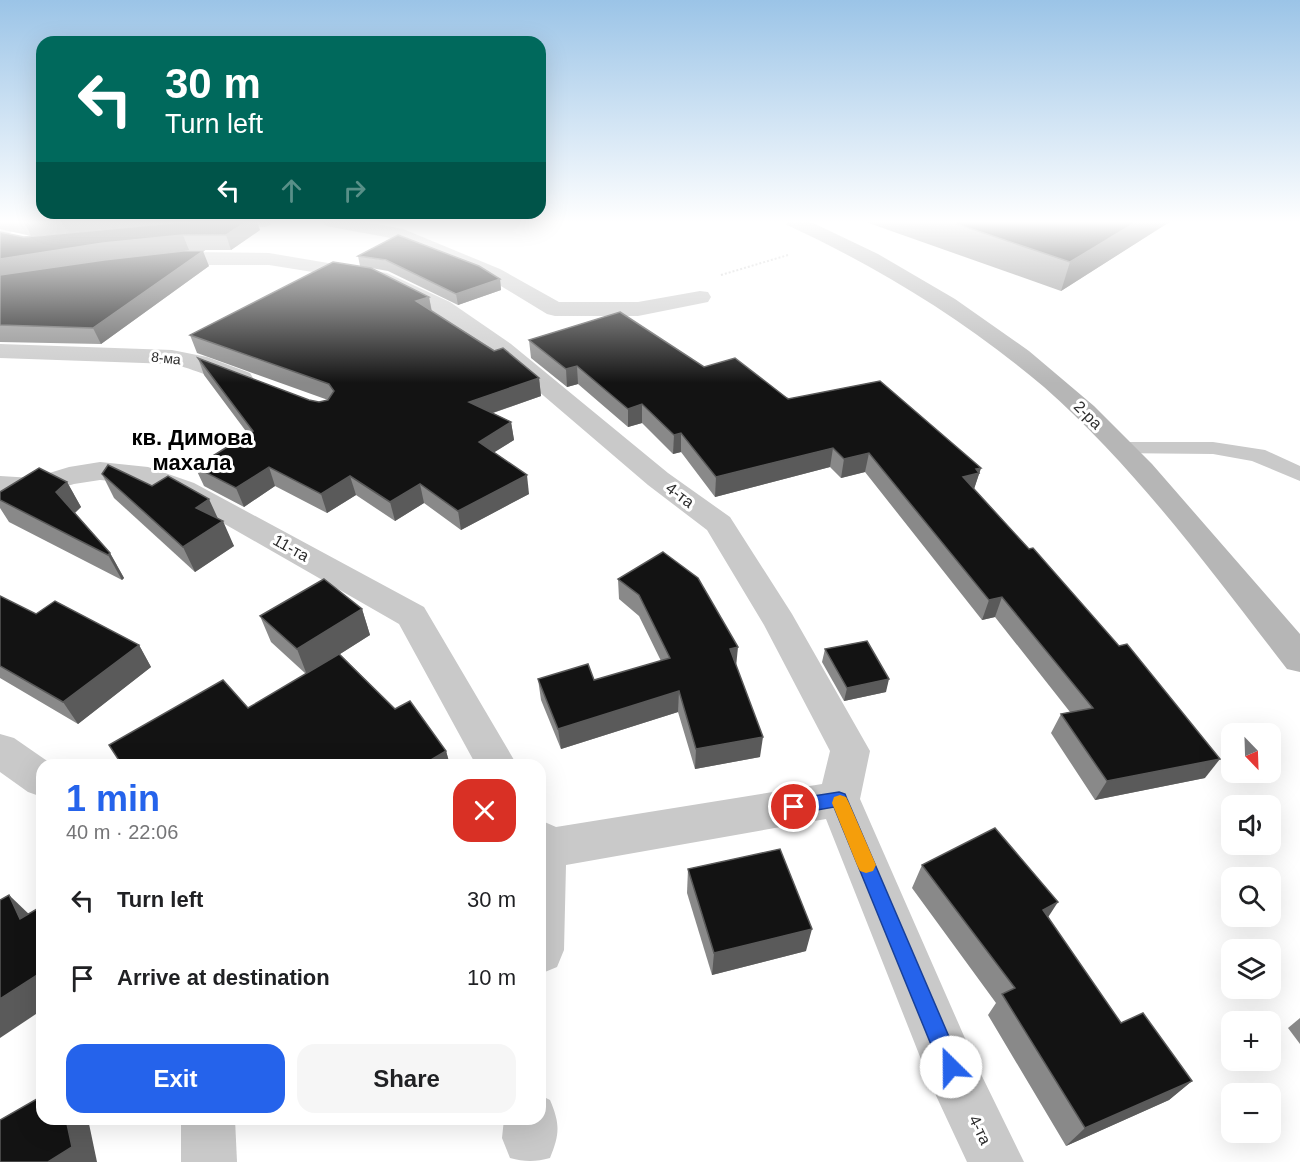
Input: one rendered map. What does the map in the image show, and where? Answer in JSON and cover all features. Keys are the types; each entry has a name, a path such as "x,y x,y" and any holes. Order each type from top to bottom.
{"main road":[{"name":"2-ра","path":"897,275 993,335 1040,371 1086,412 1212,552 1300,659"}],"street":[{"name":"4-та","path":"369,275 380,277 442,307 503,349 658,479 719,524 780,623 850,751 839,799 959,1087 996,1162"},
{"path":"497,275 555,309 639,309 700,297"},
{"name":"8-ма","path":"0,351 172,357 198,362 261,386"},
{"name":"11-та","path":"0,485 35,487 69,476 100,471 148,476 184,489 412,616 494,759"},
{"path":"0,513 35,487"},
{"path":"0,750 36,776"},
{"path":"546,844 839,799"},
{"path":"208,1125 209,1162"}],"lane":[{"path":"1120,448 1213,448 1257,455 1300,474"}],"path":[{"path":"700,297 710,289 720,275"}],"building":[{"path":"0,275 168,275 93,328 0,325"},
{"path":"307,275 385,275 429,297 416,301 494,351 503,348 539,378 469,402 511,422 479,442 527,475 458,511 420,484 390,502 350,476 321,494 269,467 236,488 195,467 253,431 198,358 309,400 319,402 328,400 334,391 329,384 190,335"},
{"path":"417,275 494,275 500,279 456,294"},
{"path":"620,312 704,367 735,358 788,399 880,381 981,468 976,469 979,473 963,477 1029,549 1033,548 1119,646 1127,644 1220,759 1107,781 1061,714 1093,708 1002,597 989,600 869,453 844,459 833,448 716,477 681,433 674,435 642,404 628,409 577,366 566,369 529,340"},
{"path":"108,465 152,486 168,476 209,499 196,508 223,521 183,547 102,474"},
{"path":"39,468 67,482 56,492 110,553 108,555 0,500 0,492"},
{"path":"663,552 698,578 738,647 730,649 763,737 696,749 679,691 558,729 538,679 588,664 594,680 670,658 639,595 618,579"},
{"path":"324,579 362,609 297,649 260,616"},
{"path":"0,596 36,614 55,601 139,645 63,702 0,666"},
{"path":"867,641 889,679 847,688 825,649"},
{"path":"339,654 395,709 410,701 446,751 432,759 118,759 109,745 223,680 248,708"},
{"path":"995,828 1058,902 1043,910 1121,1023 1143,1013 1192,1081 1085,1128 1002,994 1015,988 922,865"},
{"path":"780,849 812,929 714,953 688,869"},
{"path":"9,895 20,919 36,910 36,976 0,999 0,900"},
{"path":"36,1099 36,1125 67,1125 72,1147 48,1162 0,1162 0,1120"}],"slow traffic":[{"path":"840,803 866,865"}],"district":[{"name":"кв. Димова махала","path":"192,450"}],"route":[{"path":"794,807 839,799 951,1067"}]}
